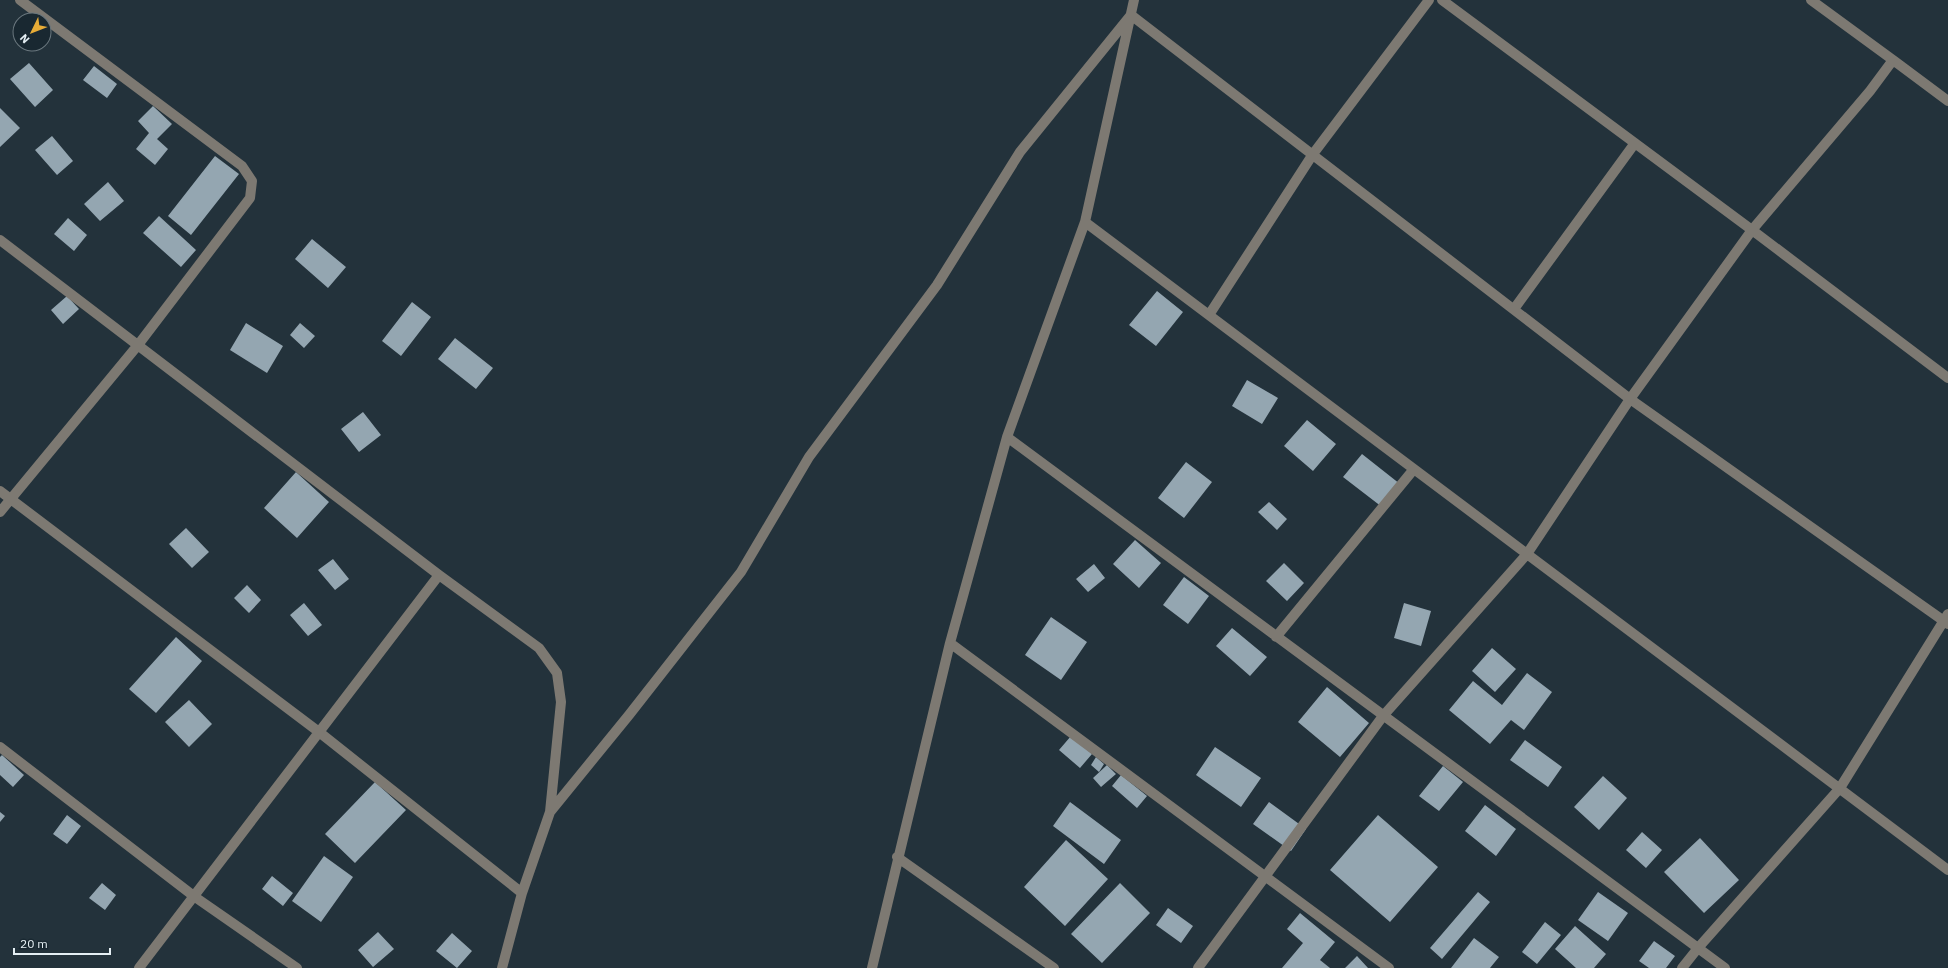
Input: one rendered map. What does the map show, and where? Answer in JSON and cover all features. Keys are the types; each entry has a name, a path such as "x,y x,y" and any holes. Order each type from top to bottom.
{"street":[{"path":"0,512 138,345 250,198 252,181 242,166 20,0"},
{"path":"872,968 950,643 1007,437 1085,222 1134,0"},
{"path":"1209,315 1313,154 1429,0"},
{"path":"1442,0 1752,230 1948,378"},
{"path":"1811,0 1948,101"},
{"path":"1131,15 1630,398 1946,619 1840,788 1682,968"},
{"path":"550,812 629,715 741,572 809,457 937,284 1020,152 1131,15"},
{"path":"1198,968 1383,716 1527,554 1630,398 1752,230 1870,90 1893,60"},
{"path":"1514,309 1635,143"},
{"path":"1085,222 1947,867"},
{"path":"0,240 439,575 539,648 557,673 561,702 550,812 522,893 502,968"},
{"path":"1007,437 1725,968"},
{"path":"1276,637 1414,469"},
{"path":"0,491 319,732 522,893"},
{"path":"139,968 195,897 439,575"},
{"path":"950,643 1389,968"},
{"path":"0,747 195,897 297,968"},
{"path":"898,857 1054,968"}],"building":[{"path":"29,63 53,90 35,107 10,79"},
{"path":"94,66 117,84 107,98 83,80"},
{"path":"153,106 172,124 157,139 168,149 155,165 136,149 149,133 138,121"},
{"path":"0,108 20,128 0,147"},
{"path":"52,136 73,161 57,175 35,150"},
{"path":"215,156 239,174 191,235 168,216"},
{"path":"108,182 124,201 100,221 84,204"},
{"path":"159,216 196,250 181,267 143,233"},
{"path":"68,218 87,235 74,251 54,234"},
{"path":"312,239 346,267 328,288 295,259"},
{"path":"1157,291 1183,312 1156,346 1129,325"},
{"path":"67,296 79,309 63,324 51,310"},
{"path":"412,302 431,317 401,356 382,341"},
{"path":"246,323 283,346 267,373 230,350"},
{"path":"300,323 315,336 304,348 290,335"},
{"path":"455,338 493,368 476,389 438,359"},
{"path":"1247,380 1278,398 1262,424 1232,406"},
{"path":"363,412 381,435 359,452 341,429"},
{"path":"1307,420 1336,444 1313,471 1284,446"},
{"path":"1362,454 1400,484 1382,507 1343,477"},
{"path":"1186,462 1212,482 1184,518 1158,498"},
{"path":"296,472 329,502 297,538 264,508"},
{"path":"1269,502 1287,519 1277,530 1258,512"},
{"path":"186,528 209,552 192,568 169,544"},
{"path":"1135,540 1161,563 1139,588 1113,564"},
{"path":"333,559 349,579 335,590 318,570"},
{"path":"1284,563 1304,583 1287,601 1266,581"},
{"path":"1094,564 1105,578 1088,592 1076,579"},
{"path":"1184,577 1209,596 1188,624 1163,605"},
{"path":"247,585 261,600 249,613 234,598"},
{"path":"304,603 322,625 308,636 290,615"},
{"path":"1404,603 1431,611 1421,646 1394,638"},
{"path":"1051,617 1087,642 1061,680 1025,655"},
{"path":"1232,628 1267,657 1250,676 1216,646"},
{"path":"176,637 202,661 156,713 129,689"},
{"path":"1492,648 1516,669 1495,692 1472,671"},
{"path":"1527,673 1552,692 1524,730 1511,720 1490,744 1449,710 1473,681 1502,705"},
{"path":"1327,687 1369,723 1340,757 1298,722"},
{"path":"189,700 212,724 189,747 165,722"},
{"path":"1071,736 1092,754 1080,768 1059,750"},
{"path":"1525,740 1562,767 1548,787 1510,760"},
{"path":"1215,747 1261,778 1241,807 1196,775"},
{"path":"2,755 24,775 13,787 0,775 0,757"},
{"path":"1096,757 1104,764 1099,772 1091,765"},
{"path":"1107,765 1116,774 1101,787 1093,778"},
{"path":"1443,766 1463,782 1439,811 1419,796"},
{"path":"1121,775 1147,796 1137,808 1112,786"},
{"path":"1603,776 1627,798 1599,830 1574,807"},
{"path":"375,782 406,810 355,863 325,834"},
{"path":"1070,802 1121,840 1104,864 1053,826"},
{"path":"1269,802 1306,829 1291,851 1253,824"},
{"path":"1485,805 1516,829 1496,856 1465,831"},
{"path":"0,812 5,816 0,822"},
{"path":"67,815 81,826 67,844 53,834"},
{"path":"1378,815 1438,867 1390,922 1330,870"},
{"path":"1642,832 1662,850 1646,868 1626,850"},
{"path":"1700,838 1739,880 1704,913 1664,872"},
{"path":"1066,840 1108,879 1065,926 1024,887"},
{"path":"324,856 353,877 321,922 292,901"},
{"path":"272,876 293,893 283,906 262,889"},
{"path":"102,883 116,895 105,910 89,898"},
{"path":"1120,883 1150,913 1102,963 1071,934"},
{"path":"1478,892 1490,902 1442,959 1430,948"},
{"path":"1598,892 1628,913 1608,941 1578,920"},
{"path":"1168,908 1193,926 1181,943 1156,925"},
{"path":"1300,913 1335,942 1320,960 1330,968 1282,968 1303,943 1287,929"},
{"path":"1545,922 1561,935 1537,964 1522,952"},
{"path":"1575,926 1606,954 1594,968 1576,968 1555,949"},
{"path":"378,932 394,949 373,967 358,950"},
{"path":"452,933 472,951 457,968 436,951"},
{"path":"1474,938 1499,957 1490,968 1451,968"},
{"path":"1654,941 1675,956 1666,968 1649,968 1639,961"},
{"path":"1357,956 1368,968 1345,968"}]}
